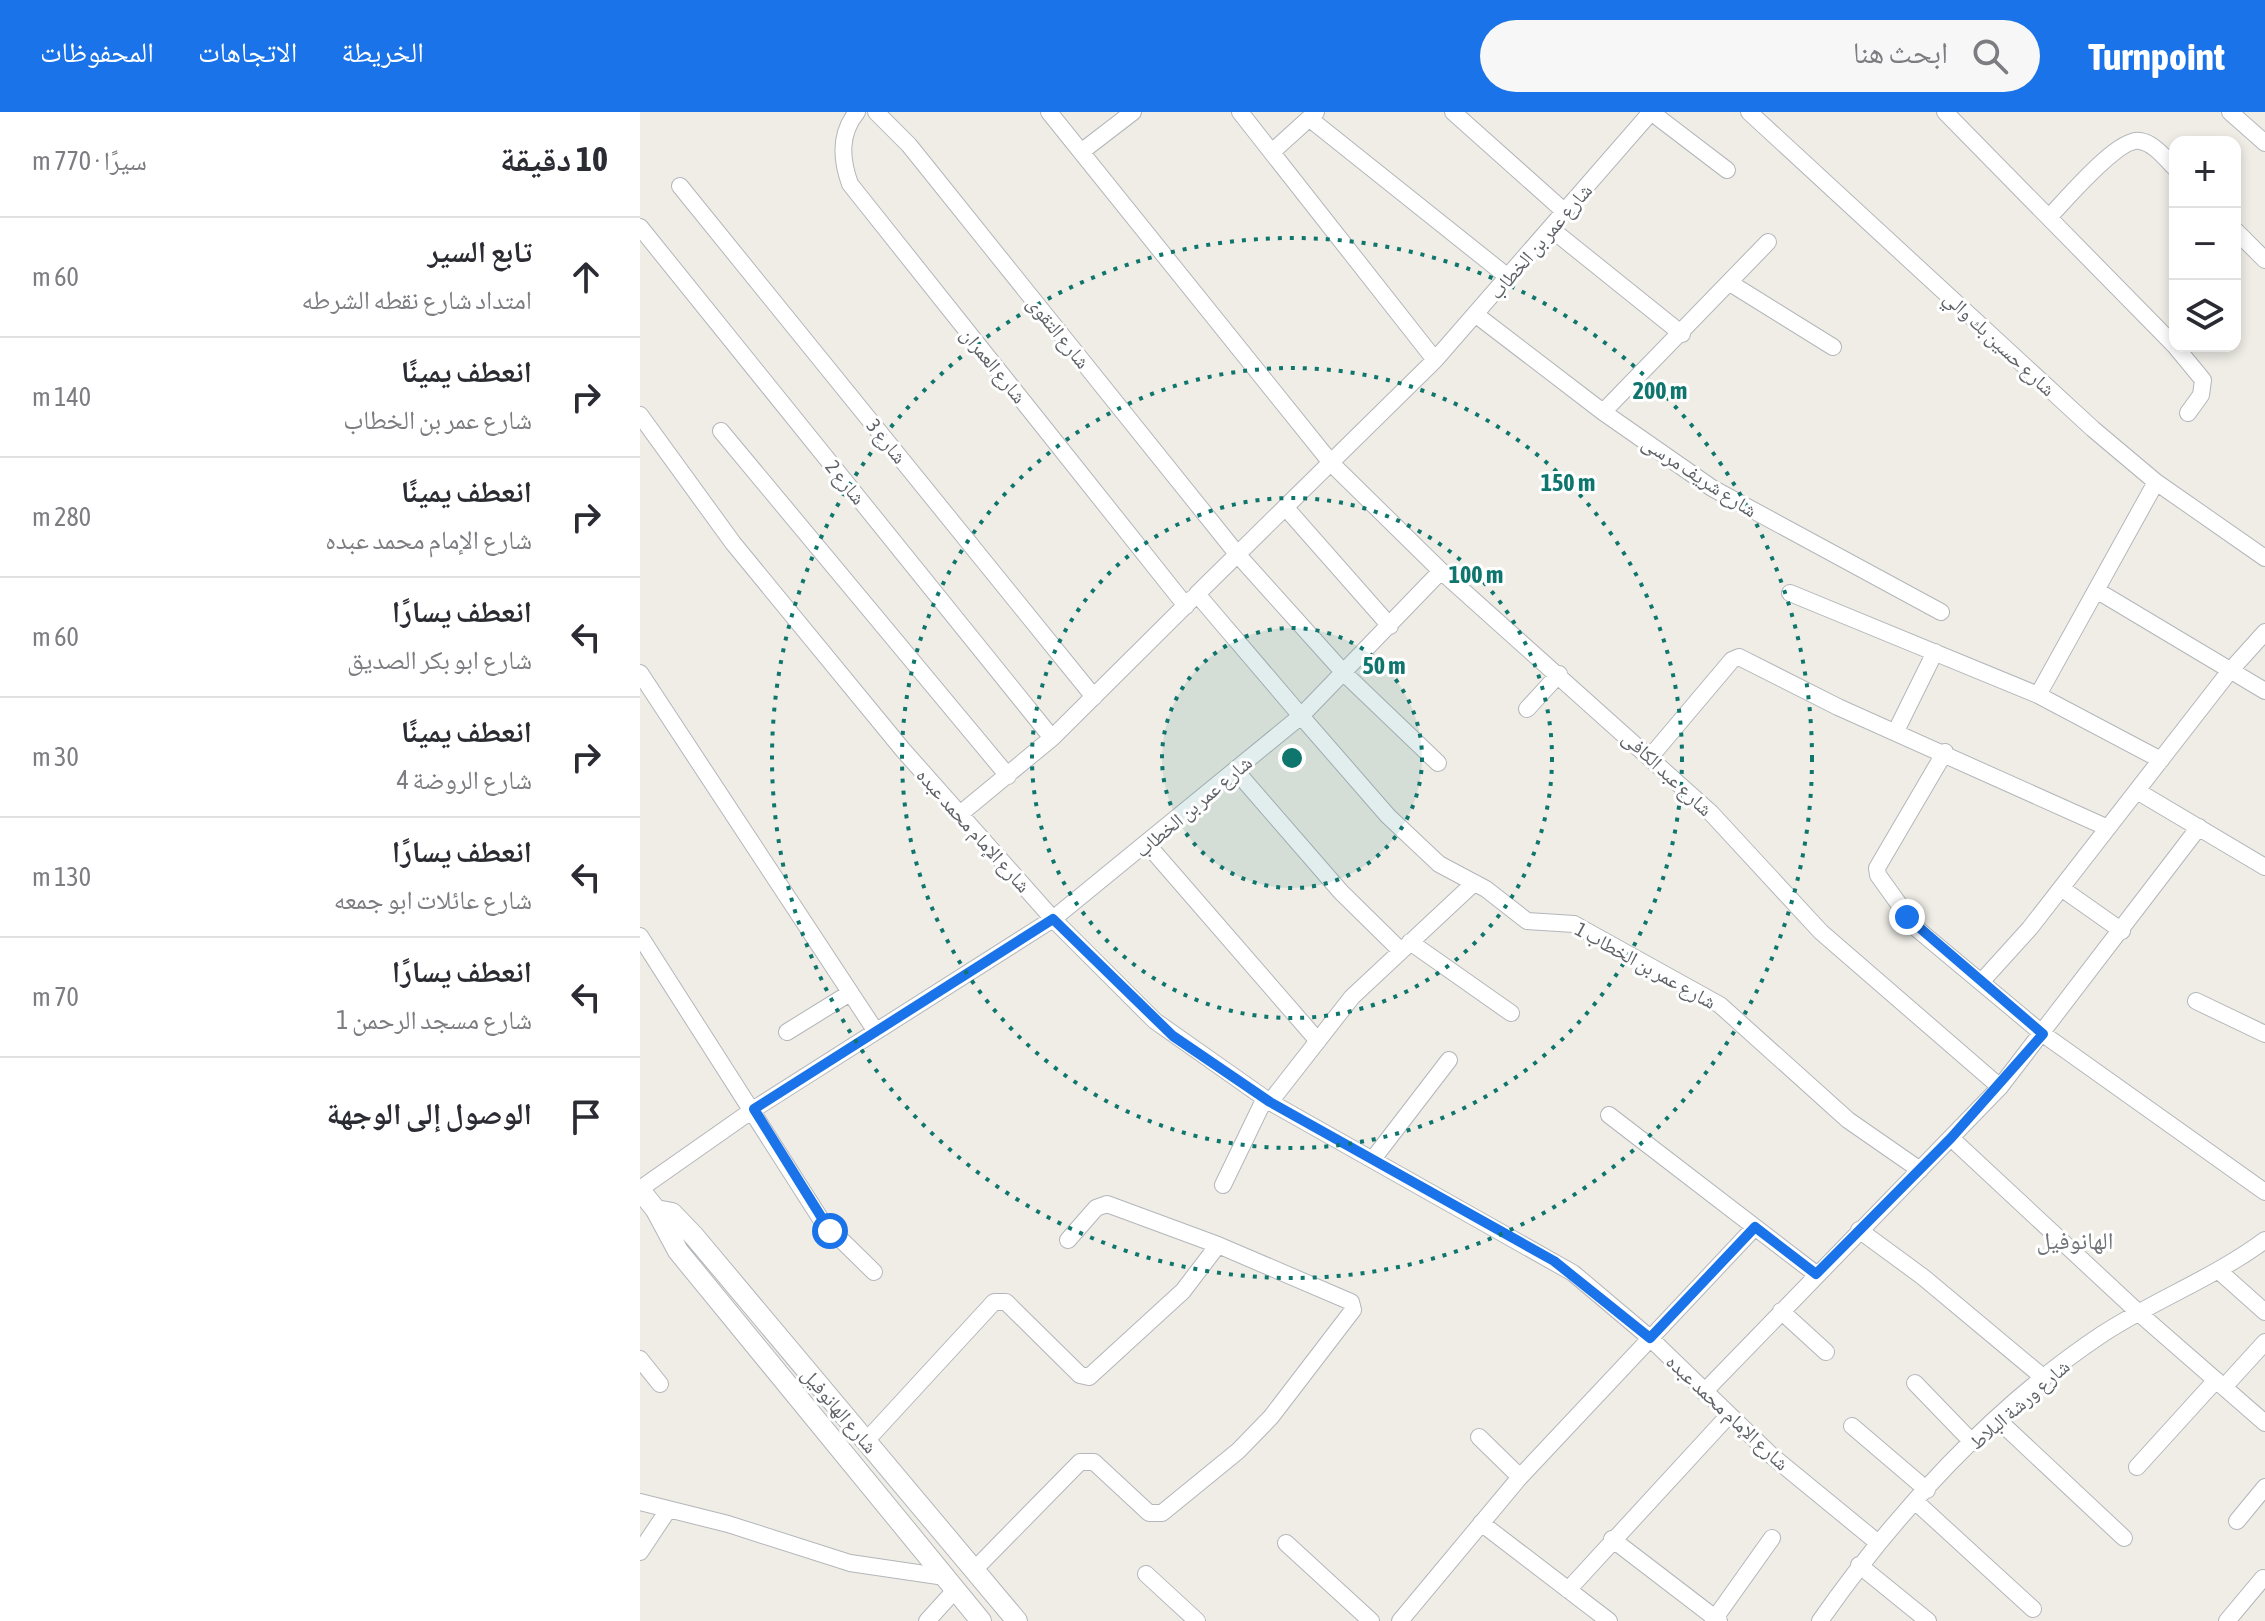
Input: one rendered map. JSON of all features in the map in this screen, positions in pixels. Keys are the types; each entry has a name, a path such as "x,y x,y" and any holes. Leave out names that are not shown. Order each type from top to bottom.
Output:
{"street":[{"name":"شارع العمران","path":"857,112 843,141 843,163 850,184 1191,600"},
{"name":"شارع التقوى","path":"876,112 909,145 1238,555 1344,673 1438,763"},
{"name":"شارع عبد الكافى","path":"1049,112 1332,464 1441,571 1711,813 1821,932 2000,1087"},
{"path":"1081,152 1133,112"},
{"path":"1240,112 1435,360"},
{"path":"1453,112 1565,212"},
{"name":"شارع عمر بن الخطاب","path":"960,814 1052,738 1435,360 1651,112"},
{"path":"1651,112 1727,170"},
{"name":"شارع حسين بك والي","path":"1749,112 2093,429 2156,482 2265,558"},
{"path":"2230,112 2265,143"},
{"path":"1951,114 2169,340"},
{"path":"1273,151 1313,116 1508,277"},
{"path":"2049,217 2122,144 2139,140 2148,143 2169,162"},
{"name":"شارع 3","path":"680,186 1094,697"},
{"name":"شارع 2","path":"640,227 1052,738"},
{"path":"1550,228 1682,334"},
{"path":"2241,236 2265,260"},
{"path":"1603,412 1768,242"},
{"path":"1730,283 1833,347"},
{"name":"شارع شريف مرسى","path":"1475,314 1603,412 1712,488 1941,612"},
{"path":"2180,352 2203,380 2201,395 2188,413"},
{"name":"شارع الإمام محمد عبده","path":"640,415 795,622 1053,919 1155,1021 1268,1100 1554,1261 1650,1338 1729,1415 1877,1542"},
{"path":"721,431 1008,776"},
{"path":"2038,695 2156,482"},
{"path":"1286,508 1390,626"},
{"name":"شارع عمر بن الخطاب","path":"640,1190 754,1109 1053,919 1301,716 1441,571"},
{"path":"2096,590 2265,691"},
{"path":"1790,593 2038,695 2161,760"},
{"path":"1191,600 1301,716"},
{"path":"1982,981 2030,928 2229,672 2265,632"},
{"path":"1896,731 1935,652"},
{"path":"1651,756 1736,657 2108,828"},
{"path":"640,673 875,1030"},
{"path":"1527,709 1559,674"},
{"name":"شارع عمر بن الخطاب 1","path":"1301,716 1388,816 1439,864 1474,883 1527,921 1574,924 1720,1005 1848,1120 1920,1170"},
{"path":"1945,752 1877,868 1878,875 1916,928 2043,1034 2265,1192"},
{"path":"1236,771 1341,892 1405,946 1511,1013"},
{"path":"2137,791 2265,867"},
{"path":"1704,1392 2000,1087 2199,827"},
{"path":"1147,844 1318,1041"},
{"path":"1223,1185 1268,1100 1352,997 1474,883"},
{"path":"2061,888 2122,931"},
{"path":"640,936 754,1109 822,1221 874,1272"},
{"path":"787,1032 850,993"},
{"path":"2196,1001 2265,1034"},
{"path":"1373,1159 1449,1060"},
{"path":"1609,1115 1816,1274"},
{"path":"1951,1138 2140,1314 2265,1423"},
{"name":"شارع الهانوفيل","path":"640,1190 656,1210 678,1251 981,1621"},
{"path":"975,1569 1080,1462 1094,1462 1149,1513 1162,1513 1238,1451 1271,1417 1353,1310 1353,1304 1218,1245 1107,1204 1096,1208 1068,1240"},
{"name":"شارع الهانوفيل","path":"656,1210 672,1213 682,1223 1017,1621"},
{"path":"1400,1621 1520,1477 1755,1227"},
{"path":"1859,1230 1923,1277 2044,1378"},
{"path":"866,1441 994,1302 1006,1302 1080,1375 1089,1377 1183,1291 1218,1245"},
{"name":"شارع ورشة البلاط","path":"1820,1621 1877,1542 1997,1419 2044,1378 2102,1335 2262,1246"},
{"path":"2219,1271 2265,1312"},
{"path":"1781,1311 1826,1352"},
{"path":"2137,1467 2265,1342"},
{"path":"640,1359 660,1384"},
{"path":"1915,1383 1973,1443"},
{"path":"1568,1590 1729,1415"},
{"path":"1997,1419 2124,1538"},
{"path":"1852,1426 2033,1609"},
{"path":"1479,1437 1520,1477"},
{"path":"2237,1521 2265,1487"},
{"path":"640,1502 728,1524 850,1563 950,1583 927,1621"},
{"path":"640,1552 668,1510"},
{"path":"1481,1523 1609,1621"},
{"path":"1612,1539 1716,1620 1772,1538"},
{"path":"1286,1543 1371,1621"},
{"path":"1859,1565 1928,1621"},
{"path":"1146,1574 1197,1621"},
{"path":"2227,1621 2263,1578"}],"district":[{"name":"الهانوفيل","path":"2075,1240"}],"route":[{"path":"830,1231 754,1109 1053,919 1173,1036 1270,1102 1573,1273 1650,1338 1755,1227 1816,1274 2000,1087 2043,1034 1916,928 1907,917"}]}
